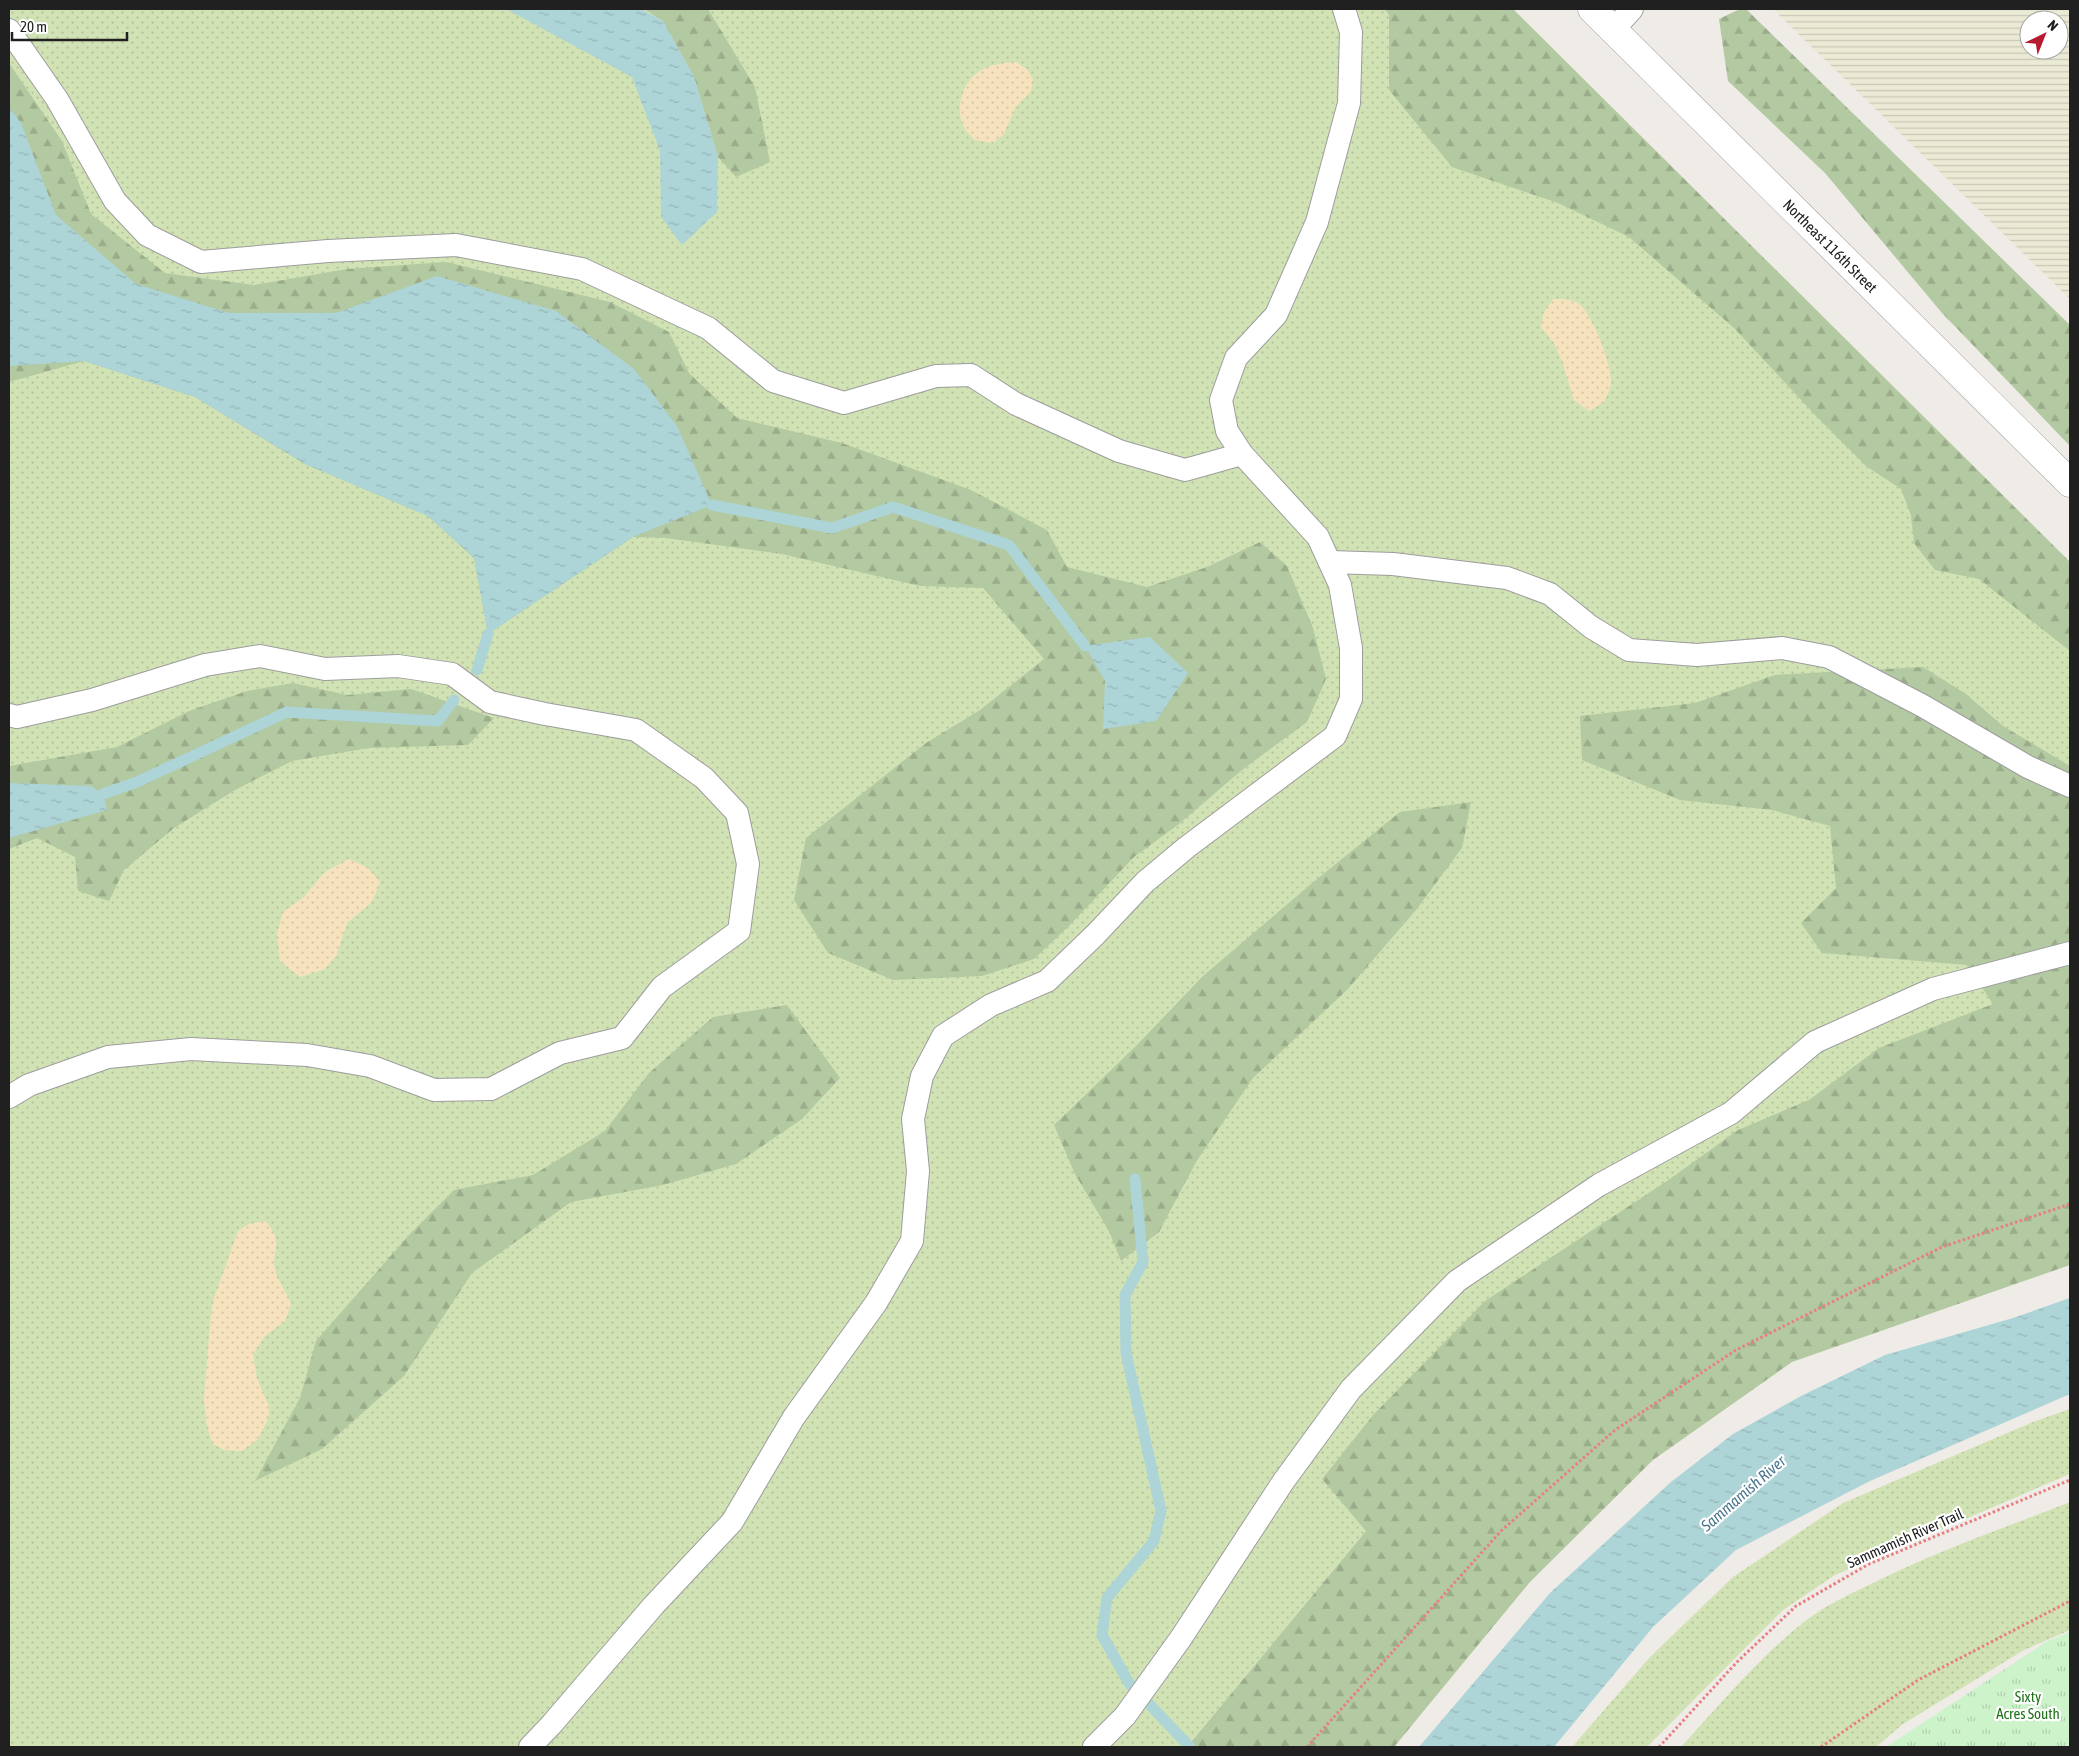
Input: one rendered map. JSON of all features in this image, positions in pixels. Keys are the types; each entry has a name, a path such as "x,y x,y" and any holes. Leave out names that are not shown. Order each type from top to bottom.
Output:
{"street":[{"name":"Northeast 116th Street","path":"1592,9 2070,482"}],"lane":[{"path":"530,1747 654,1605 732,1522 794,1417 876,1303 912,1241 918,1171 913,1119 922,1076 943,1036 991,1005 1046,981 1145,882 1187,846 1334,736 1351,699 1351,648 1340,585 1318,537 1242,454 1227,431 1221,400 1236,358 1276,315 1317,222 1349,103 1351,32 1344,9"},
{"path":"1613,30 1632,9"},
{"path":"9,30 57,100 115,200 147,235 201,262 328,251 456,245 582,269 708,328 773,381 844,403 936,376 972,375 1016,404 1119,451 1185,470 1242,454"},
{"path":"1330,562 1393,564 1507,578 1550,594 1591,627 1629,650 1697,655 1782,648 1829,657 1923,706 2028,767 2070,786"},
{"path":"9,715 16,717 92,700 205,665 260,656 325,669 398,666 452,674 490,702 636,730 704,778 736,813 748,864 739,931 662,987 622,1038 560,1053 491,1089 434,1090 370,1066 307,1054 192,1049 108,1057 29,1085 9,1097"},
{"path":"1094,1747 1124,1716 1181,1638 1283,1482 1351,1389 1456,1281 1599,1185 1731,1113 1815,1042 1933,989 2070,953"}],"path":[{"path":"1307,1747 1501,1531 1615,1430 1736,1350 1942,1247 2070,1204"},
{"name":"Sammamish River Trail","path":"1659,1747 1737,1662 1796,1606 1869,1564 2070,1480"},
{"path":"1821,1747 1918,1680 2070,1601"}],"green space":[{"path":"9,9 1513,9 2070,562 2070,1090 1366,1531 1187,1747 9,1747"},
{"path":"644,9 708,9 755,87 770,162 736,177 718,157 694,77 663,21"},
{"path":"1385,9 1513,9 2070,562 2070,651 1979,579 1935,570 1914,543 1911,515 1901,489 1866,466 1817,417 1734,328 1629,237 1558,203 1452,167 1389,90 1389,15"},
{"path":"1740,9 1746,9 2070,325 2070,446 1942,313 1825,173 1728,81 1719,19"},
{"path":"1773,9 2070,9 2070,299"},
{"path":"9,63 62,141 91,214 165,273 254,285 347,269 446,262 610,302 669,332 689,373 737,418 842,443 971,490 1047,530 1067,567 1147,587 1207,567 1260,542 1287,566 1313,628 1326,679 1307,722 1242,770 1179,824 1134,857 1070,925 1034,959 982,976 893,980 828,953 794,900 806,838 926,743 980,710 1044,659 983,588 920,586 782,554 666,538 633,537 488,634 474,558 428,516 305,464 195,397 84,361 9,382"},
{"path":"1923,667 1966,694 2003,726 2070,766 2070,1265 1792,1362 1653,1460 1530,1582 1394,1747 1187,1747 1366,1531 1322,1479 1374,1414 1485,1301 1667,1181 1738,1130 1809,1100 1879,1048 1993,1004 1967,965 1822,953 1801,923 1836,888 1830,826 1772,810 1680,800 1582,760 1580,716 1695,703 1775,675"},
{"path":"293,683 347,695 411,689 494,718 468,745 369,748 292,761 235,790 174,828 124,870 109,901 78,891 75,857 37,838 9,849 9,766 117,747 189,711 247,691"},
{"path":"1471,802 1462,848 1416,910 1347,990 1253,1078 1196,1162 1159,1232 1121,1261 1109,1231 1075,1174 1054,1125 1136,1046 1203,976 1311,884 1400,812"},
{"path":"787,1005 840,1078 802,1119 736,1164 663,1185 571,1202 472,1273 404,1376 322,1449 255,1481 300,1398 316,1341 409,1235 454,1190 533,1175 605,1131 649,1073 713,1017"},
{"path":"2070,1409 2070,1474 1835,1575 1783,1610 1647,1747 1572,1747 1650,1657 1733,1577 1843,1503 2033,1422"},
{"path":"2070,1502 2070,1630 2024,1650 1903,1724 1876,1747 1681,1747 1771,1651 1804,1622 1820,1611 1855,1591 1922,1560"},
{"name":"Sixty Acres South","path":"2070,1632 2070,1747 1886,1747 2046,1642"}],"sand":[{"path":"1016,62 1027,69 1033,80 1031,91 1015,108 1004,134 993,143 975,140 965,129 961,118 960,102 962,94 975,74 999,64"},
{"path":"1553,299 1563,299 1579,304 1590,318 1601,341 1609,366 1611,384 1604,402 1589,411 1574,400 1562,361 1554,343 1541,327 1544,312"},
{"path":"349,859 368,868 380,882 372,902 347,923 336,956 325,969 300,977 280,961 277,934 283,912 304,897 325,872"},
{"path":"265,1221 276,1238 275,1270 291,1304 285,1321 264,1337 253,1355 257,1378 269,1407 268,1419 258,1439 242,1451 224,1450 213,1444 207,1426 204,1400 213,1301 238,1231 249,1224"}],"water":[{"path":"506,9 641,9 663,21 694,77 718,157 717,212 682,245 661,217 660,151 632,77"},
{"path":"9,107 21,123 56,215 136,284 229,313 336,313 437,276 556,311 634,369 677,426 712,505 633,537 488,634 474,558 428,516 305,464 195,397 84,361 9,366"},
{"path":"1150,637 1188,673 1156,721 1103,729 1105,681 1085,646"},
{"path":"9,783 91,786 103,794 107,810 9,838"},
{"name":"Sammamish River","path":"2070,1298 2070,1394 1870,1481 1736,1550 1653,1627 1554,1747 1419,1747 1550,1593 1671,1482 1733,1434 1801,1396 1885,1355 2013,1318"}],"waterway":[{"path":"712,505 832,528 893,507 1009,545 1085,646"},
{"path":"477,670 488,634"},
{"path":"103,794 137,782 287,712 438,721 454,700"},
{"path":"1135,1179 1143,1262 1125,1295 1126,1353 1161,1511 1154,1541 1107,1598 1102,1635 1129,1683 1190,1747"}]}
